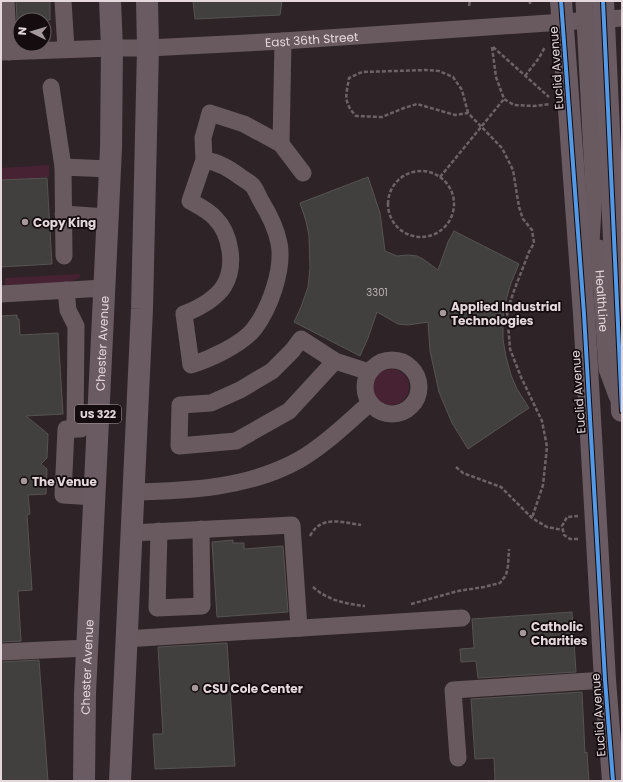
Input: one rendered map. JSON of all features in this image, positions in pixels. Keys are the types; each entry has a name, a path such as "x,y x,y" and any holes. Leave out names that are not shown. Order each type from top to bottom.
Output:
{"main road":[{"name":"Chester Avenue","path":"84,781 85,693 110,169 112,48 110,1"},
{"name":"US 322","path":"120,781 130,533 142,309 148,48 147,1"},
{"name":"Euclid Avenue","path":"561,1 584,314 605,680 613,781"},
{"path":"604,15 620,329 622,411"}],"street":[{"path":"5,52 6,1"},
{"path":"63,1 66,49"},
{"name":"HealthLine","path":"584,1 604,15 590,263 584,314"},
{"name":"East 36th Street","path":"5,52 283,42 562,23 604,15"},
{"path":"281,144 283,42"},
{"path":"51,87 63,167 64,256"},
{"path":"204,160 213,161 228,168 252,185 274,225 280,244 279,265 276,287 266,308 253,329 236,343 219,354 191,365 184,314 198,308 210,300 224,286 229,272 231,257 228,239 223,226 205,209 190,201 204,160 204,138 210,113 244,124 281,144 303,173"},
{"path":"63,167 110,169"},
{"name":"HealthLine","path":"594,192 608,369 622,408"},
{"path":"64,214 108,217"},
{"path":"1,294 104,288"},
{"path":"66,290 68,310 76,326 75,429"},
{"path":"335,362 289,411 236,441 179,446 180,405 211,403 240,390 272,371 292,351 301,339 335,362 369,372"},
{"path":"391,360 404,363 414,372 419,384 417,397 410,408 398,414 385,414 374,408 370,403 366,397 364,384 369,372 379,363 391,360"},
{"path":"133,492 177,491 233,483 271,473 298,460 321,445 370,403"},
{"path":"94,497 63,495 66,429 97,429"},
{"path":"130,533 292,525 298,628"},
{"path":"159,531 157,608 202,606 201,529"},
{"path":"126,639 462,618"},
{"path":"1,652 87,648"},
{"path":"458,758 453,690 605,680"},
{"path":"611,756 620,781"}],"path":[{"path":"470,1 470,6"},
{"path":"525,76 539,58 548,42"},
{"path":"550,98 492,47 496,77 504,99 514,104 528,106 556,103"},
{"path":"468,113 455,115 417,104 382,117 356,116 348,108 347,98 349,78 362,72 426,70 439,71 453,77 462,90 468,113 502,148 513,170 519,207 523,219 532,230 534,243 529,252 507,311 510,349 521,377 542,421 547,447 543,485 532,518"},
{"path":"440,177 504,99"},
{"path":"420,170 431,172 440,177 448,185 453,195 454,206 452,217 446,227 437,234 426,237 415,237 404,233 396,226 390,216 388,206 389,195 393,186 400,178 410,172 420,170"},
{"path":"456,467 463,473 501,487 532,518 547,527 563,530"},
{"path":"583,515 567,517 562,526 564,535 570,539 584,539"},
{"path":"310,541 310,535 318,525 330,521 361,525"},
{"path":"404,605 458,591 500,583 506,575 509,549"},
{"path":"312,586 320,594 344,604 370,607"}],"shaded area":[{"path":"49,165 49,177 1,180 1,168"},
{"path":"81,274 79,278 70,282 5,285 5,278"},
{"path":"391,369 401,372 406,377 409,387 406,397 401,402 391,405 381,402 376,397 373,387 376,377 381,372"}],"building":[{"path":"16,1 50,1 50,12 17,12"},
{"path":"193,1 282,1 280,15 195,19"},
{"name":"Applied Industrial Technologies","path":"368,177 380,213 385,251 397,256 417,256 438,270 448,242 454,231 519,264 506,300 503,317 503,339 511,375 517,389 529,408 468,449 452,423 439,392 430,351 428,322 408,325 398,324 377,312 360,356 294,322 308,287 310,268 309,236 300,203"},
{"name":"Copy King","path":"47,178 52,264 1,267 1,180"},
{"name":"The Venue","path":"17,315 17,319 19,319 20,335 58,333 63,414 26,416 48,434 47,458 41,464 47,469 46,494 28,495 30,514 27,515 32,590 18,591 21,641 1,642 1,316"},
{"path":"233,540 233,543 244,543 244,549 283,546 288,612 217,617 212,542"},
{"name":"Catholic Charities","path":"572,612 576,672 478,678 476,661 461,662 460,649 474,648 472,619"},
{"name":"CSU Cole Center","path":"227,643 235,766 155,769 153,734 163,734 158,647"},
{"path":"39,660 48,781 1,781 1,662"},
{"path":"582,692 585,753 587,752 589,781 495,781 494,758 475,759 471,699"}],"cycle path":[{"path":"561,1 584,314 605,680 613,781"},
{"path":"603,1 622,411"}],"place":[{"name":"Copy King","path":"25,222"},
{"name":"Applied Industrial Technologies","path":"443,313"},
{"name":"The Venue","path":"24,481"},
{"name":"Catholic Charities","path":"523,633"},
{"name":"CSU Cole Center","path":"195,688"}]}
